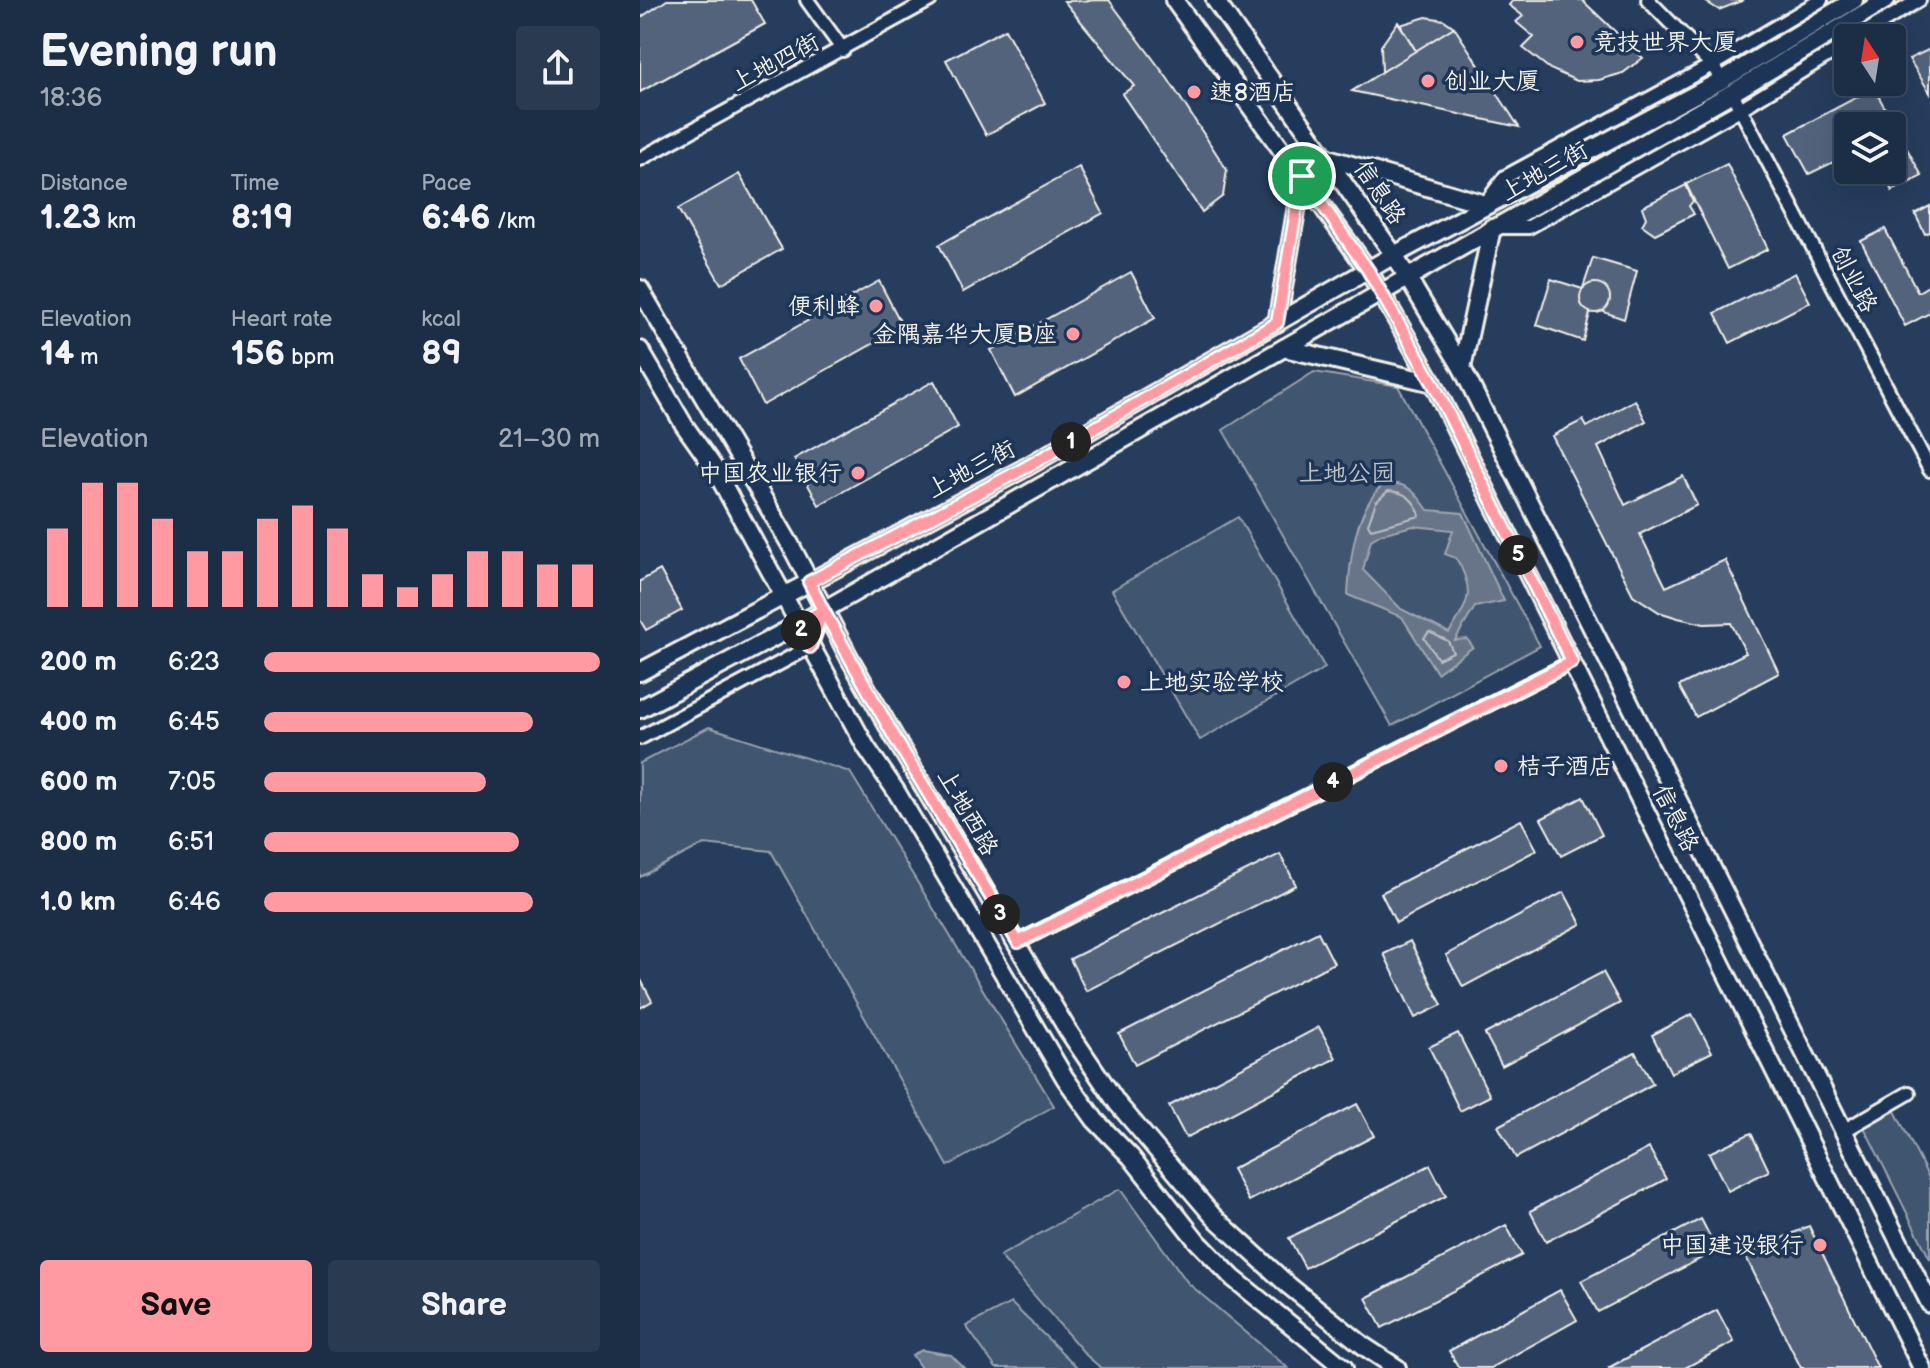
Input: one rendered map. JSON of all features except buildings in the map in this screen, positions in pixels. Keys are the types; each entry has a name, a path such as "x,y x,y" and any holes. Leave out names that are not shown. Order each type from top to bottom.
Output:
{"main road":[{"path":"1174,0 1302,176 1277,323"},
{"name":"信息路","path":"1215,0 1394,255 1462,368 1930,1304"},
{"name":"上地三街","path":"640,672 1021,470 1485,204 1731,94 1854,0"},
{"name":"上地三街","path":"640,709 799,624 1731,94 1886,0"},
{"path":"1328,158 1485,204"},
{"name":"信息路","path":"1302,176 1368,270 1433,383 1922,1368"},
{"path":"1462,368 1492,228"},
{"name":"上地西路","path":"640,289 739,454 896,740 1067,1029 1117,1103 1193,1195 1288,1285 1365,1347 1397,1368"},
{"path":"1284,348 1433,383"},
{"path":"640,350 684,425 713,466 866,747 896,791 1035,1029 1095,1120 1131,1157 1197,1241 1233,1278 1344,1368"}],"street":[{"path":"807,0 843,50"},
{"name":"上地四街","path":"640,159 930,0"},
{"path":"1648,0 1712,65"},
{"name":"上地三街","path":"1485,204 1505,177 1712,65 1821,0"},
{"path":"1879,24 1919,0"},
{"name":"上地三街","path":"1731,94 1834,49"},
{"name":"创业路","path":"1712,65 1731,94 1930,470"},
{"path":"640,738 810,647 823,610"},
{"path":"1018,942 1572,662"},
{"path":"1845,1130 1909,1093"}],"green space":[{"name":"上地公园","path":"1314,372 1398,386 1540,646 1392,726 1223,430"},
{"path":"1238,517 1325,668 1200,740 1112,590"},
{"path":"709,727 850,772 1054,1106 948,1166 771,851 704,844 640,877 640,763"},
{"path":"1895,1111 1930,1180 1930,1259 1864,1127"},
{"path":"1120,1189 1188,1283 1288,1368 1101,1368 1086,1355 1000,1256"},
{"path":"1011,1303 1078,1368 996,1368 966,1326"}],"water":[{"path":"1384,483 1399,484 1414,493 1428,510 1463,513 1504,601 1475,607 1455,640 1467,639 1473,647 1437,673 1402,617 1348,595 1356,535 1374,494","holes":["1413,526 1453,530 1445,554 1456,558 1466,580 1468,597 1449,633 1401,609 1363,570 1371,540 1381,534"]},
{"path":"922,1350 951,1355 964,1368 921,1368 912,1355"}],"place":[{"name":"竞技世界大厦","path":"1577,42"},
{"name":"创业大厦","path":"1428,81"},
{"name":"速8酒店","path":"1194,92"},
{"name":"便利蜂","path":"876,306"},
{"name":"金隅嘉华大厦B座","path":"1073,334"},
{"name":"中国农业银行","path":"858,473"},
{"name":"上地实验学校","path":"1124,682"},
{"name":"桔子酒店","path":"1501,766"},
{"name":"中国建设银行","path":"1820,1245"}],"route":[{"path":"1302,176 1277,323 1021,470 809,582 823,610 810,647 799,624 823,610 896,740 1018,942 1572,662 1433,383 1368,270 1302,176"}]}
